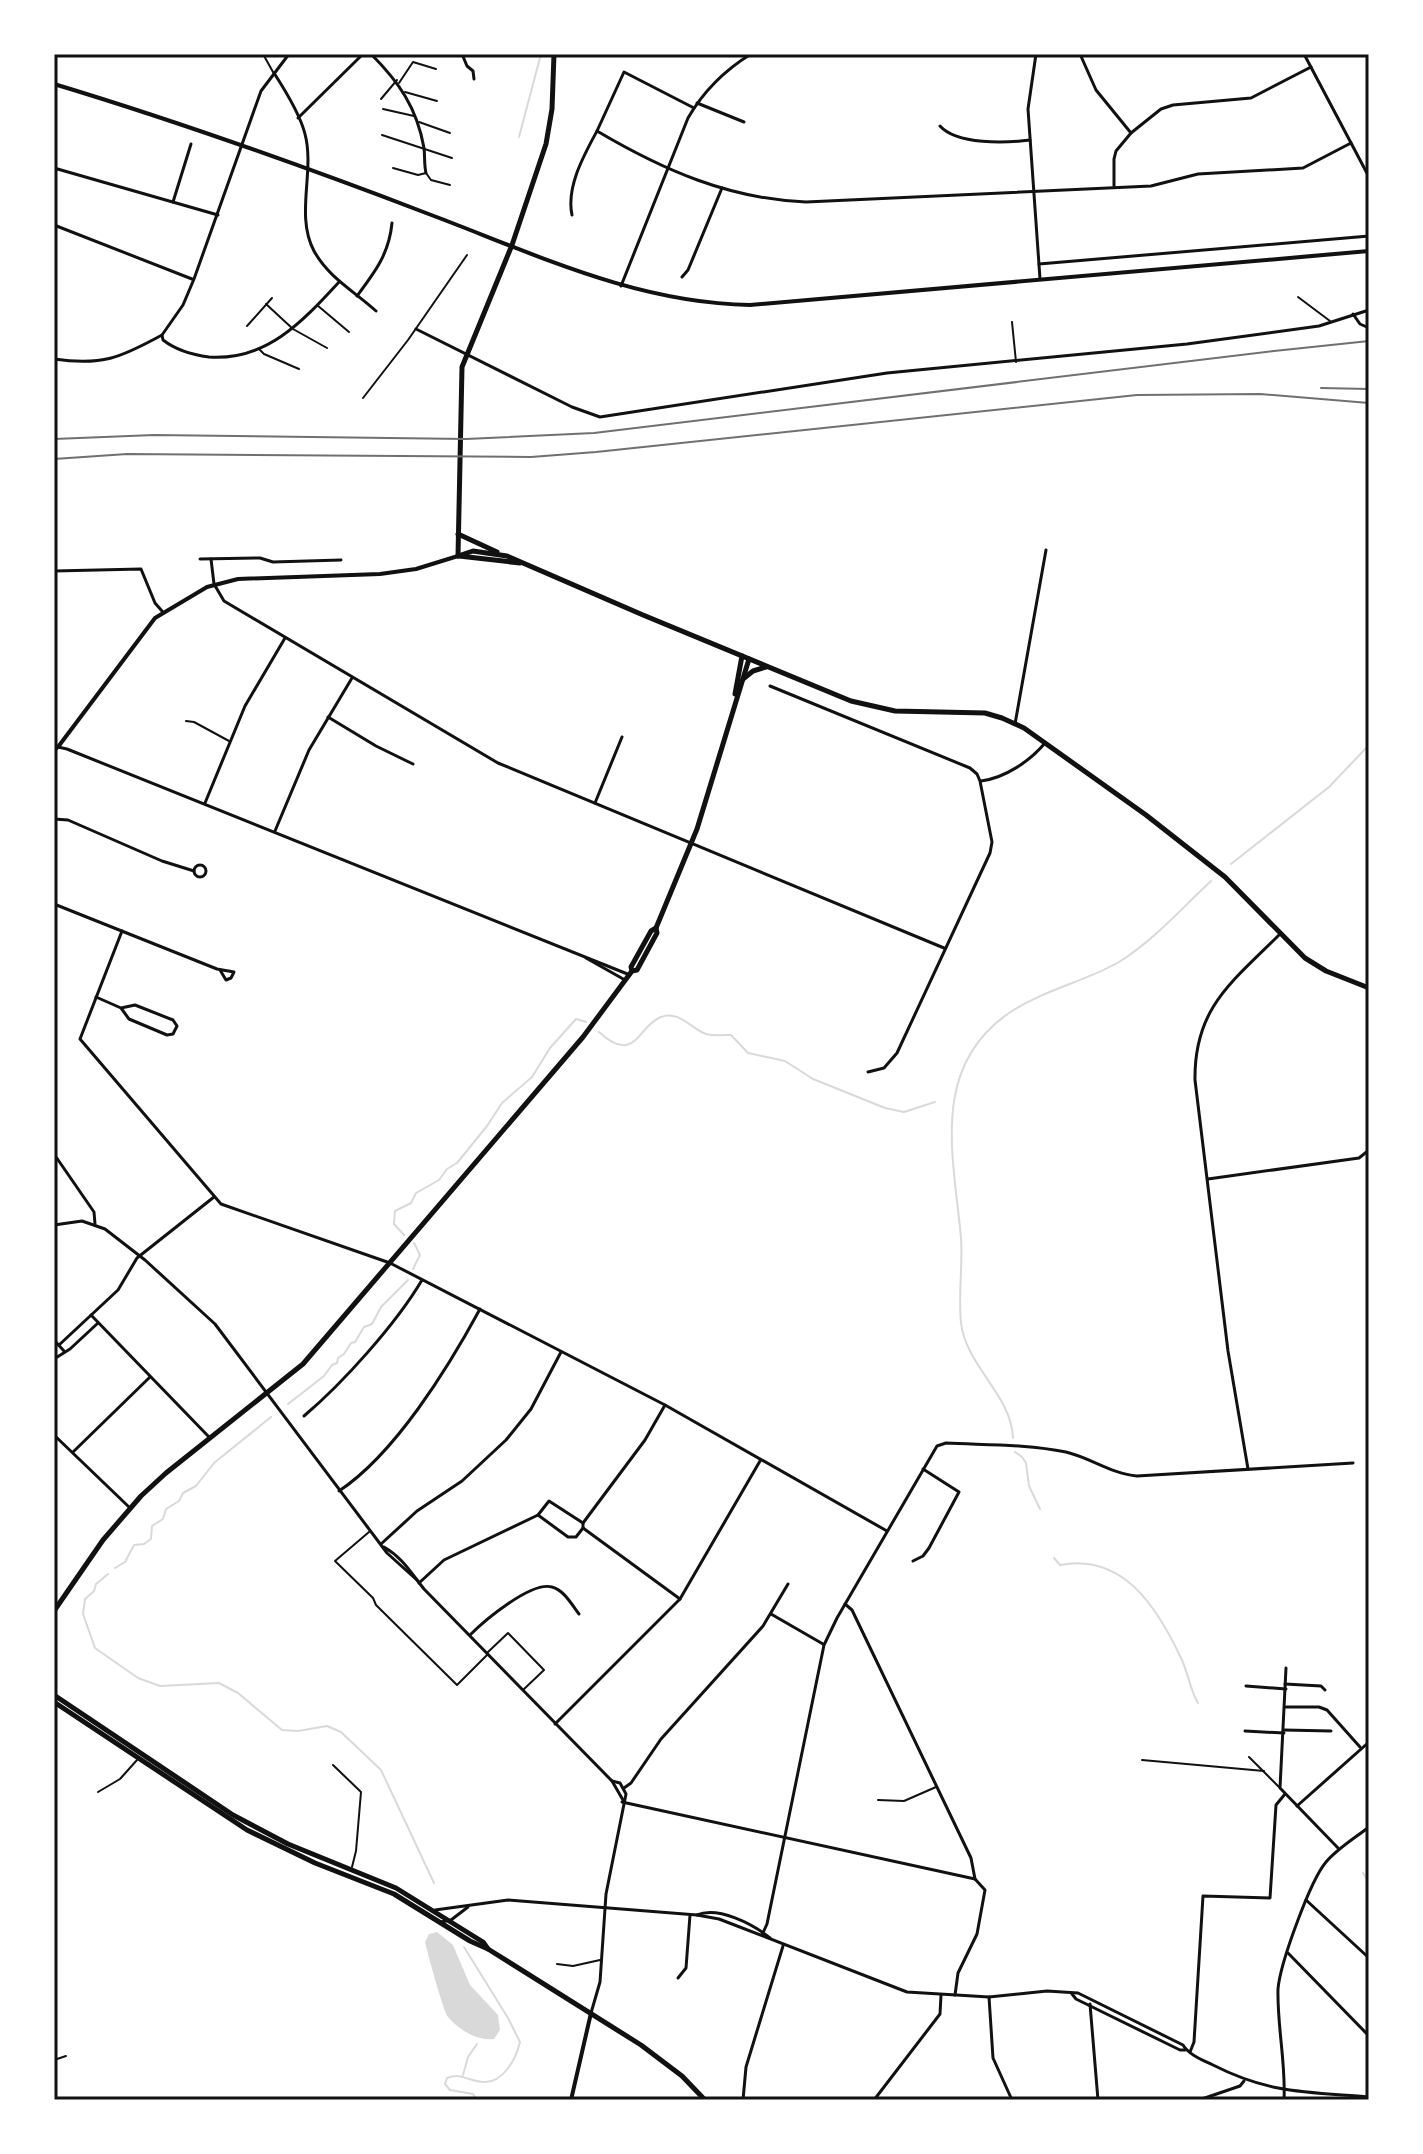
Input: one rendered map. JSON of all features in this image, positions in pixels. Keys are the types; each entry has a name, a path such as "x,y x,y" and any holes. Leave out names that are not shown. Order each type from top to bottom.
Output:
{"main road":[{"path":"458,556 462,367 512,245 546,144 552,109 554,54"},
{"path":"458,534 746,658 872,707 895,711 985,713 1015,724 1146,815 1233,882 1280,935 1316,965 1369,988"},
{"path":"458,556 473,551 500,553"},
{"path":"458,556 521,563"},
{"path":"56,1608 103,1540 130,1508 166,1473 300,1366 583,1037 629,976 651,931 656,928 692,843 712,784 746,658"},
{"path":"735,698 736,680 746,658"},
{"path":"741,682 753,671 767,666"},
{"path":"54,1695 209,1807 264,1840 315,1863 396,1888 451,1920 483,1942 488,1949"},
{"path":"54,1702 140,1756"},
{"path":"350,1872 394,1894 591,2013 669,2065 705,2100"}],"street":[{"path":"54,359 81,363 117,358 162,335 178,312 194,279 261,91 289,54"},
{"path":"298,118 363,54"},
{"path":"371,54 405,92 418,122 425,150 426,173"},
{"path":"462,54 473,71 474,79"},
{"path":"621,286 681,132 695,106 727,71 751,54"},
{"path":"1036,54 1028,95 1040,279"},
{"path":"1080,54 1096,90 1131,133"},
{"path":"1304,54 1369,177"},
{"path":"1114,188 1115,155 1131,133 1161,109 1173,105 1251,98 1311,67"},
{"path":"572,215 569,204 582,157 624,72 695,106 744,122"},
{"path":"274,73 306,137 308,236 321,262 339,282 376,311"},
{"path":"54,84 307,168 621,286 680,300 750,305 1369,251"},
{"path":"940,126 948,132 982,141 1030,140"},
{"path":"597,131 667,169 722,188 750,196 806,202 1159,185 1198,174 1298,169 1351,143"},
{"path":"173,202 191,144"},
{"path":"54,168 218,215"},
{"path":"682,277 688,270 722,188"},
{"path":"357,296 385,256 391,240 392,223"},
{"path":"54,225 194,279"},
{"path":"1039,264 1369,236"},
{"path":"162,335 163,340 175,348 203,356 237,356 259,349 293,329 339,282"},
{"path":"416,329 572,407 600,417 829,381 1187,344 1319,326 1369,310"},
{"path":"1353,314 1360,324 1369,328"},
{"path":"1015,724 1046,550"},
{"path":"458,556 416,569 380,574 238,579 214,584 162,611 55,748 205,804 584,955 591,963 629,976"},
{"path":"200,559 260,558 273,562 341,560"},
{"path":"211,559 214,584 224,601 488,758 944,948"},
{"path":"54,571 141,569 155,603 162,611"},
{"path":"205,804 245,706 285,638"},
{"path":"275,832 298,774 352,678"},
{"path":"770,686 970,768 980,781 992,849 897,1053 884,1068 868,1072"},
{"path":"328,717 413,764"},
{"path":"595,803 622,737"},
{"path":"980,781 1000,776 1032,756 1045,743"},
{"path":"54,819 68,820 185,870 194,871"},
{"path":"54,904 220,970 234,972 226,980 220,970"},
{"path":"122,931 80,1039 221,1204 390,1263 665,1405 887,1531"},
{"path":"1248,1469 1228,1351 1195,1080 1195,1054 1208,1014 1220,996 1280,935"},
{"path":"96,997 121,1008 129,1019 167,1035 173,1034 177,1026 173,1020 135,1005 121,1008"},
{"path":"1208,1179 1359,1158 1369,1150"},
{"path":"54,1154 94,1212 95,1224"},
{"path":"59,1345 118,1290 140,1256 214,1197"},
{"path":"54,1225 82,1221 95,1224 140,1256 221,1329 370,1531 612,1781 622,1801"},
{"path":"304,1416 332,1391 404,1307 422,1280"},
{"path":"339,1491 381,1457 459,1347 480,1309"},
{"path":"91,1315 210,1438"},
{"path":"54,1359 98,1323"},
{"path":"54,1340 64,1351"},
{"path":"383,1546 417,1511 462,1481 506,1440 535,1402 561,1352"},
{"path":"73,1452 150,1377"},
{"path":"538,1515 571,1539 576,1537 645,1440 665,1405"},
{"path":"54,1435 130,1508"},
{"path":"762,1934 824,1645 938,1443 1054,1450 1125,1475 1353,1463"},
{"path":"555,1724 680,1599 761,1460"},
{"path":"913,1561 923,1556 929,1548 959,1495 956,1487 923,1469"},
{"path":"419,1582 444,1560 538,1515 551,1501 680,1599"},
{"path":"624,1788 631,1783 661,1739 740,1654 771,1614 788,1584"},
{"path":"470,1635 496,1610 540,1587 557,1590 579,1614"},
{"path":"845,1604 856,1617 971,1858 975,1879"},
{"path":"771,1614 824,1645"},
{"path":"1286,1668 1280,1788 1339,1849"},
{"path":"1246,1686 1321,1686 1325,1690"},
{"path":"1286,1707 1319,1707 1327,1710 1361,1748"},
{"path":"1245,1731 1331,1731"},
{"path":"1297,1806 1369,1742"},
{"path":"571,2100 600,1982 605,1907 625,1796 624,1788 617,1781 612,1781"},
{"path":"1190,2052 1194,2042 1203,1896 1270,1898 1276,1805 1285,1794"},
{"path":"622,1801 975,1879 986,1894 975,1940 956,1976 955,1995"},
{"path":"1284,2100 1278,1986 1288,1953 1306,1900 1322,1867 1339,1849 1369,1827"},
{"path":"435,1910 508,1900 726,1916 783,1944 901,1990 989,1997 1047,1991 1078,1993 1183,2045 1185,2050"},
{"path":"1306,1900 1369,1958"},
{"path":"441,1922 451,1920 469,1906"},
{"path":"678,1978 686,1968 690,1915"},
{"path":"743,2100 746,2067 783,1944"},
{"path":"1288,1953 1369,2036"},
{"path":"874,2100 940,2014 941,1994"},
{"path":"1072,1994 1076,1999 1244,2081 1284,2092 1369,2097"},
{"path":"989,1997 993,2058 1012,2100"},
{"path":"1092,2000 1098,2100"},
{"path":"1199,2100 1240,2086 1244,2081"}],"lane":[{"path":"263,54 274,73"},
{"path":"381,99 413,62 436,69"},
{"path":"405,92 437,101"},
{"path":"383,109 415,116"},
{"path":"418,122 450,133"},
{"path":"382,135 452,158"},
{"path":"393,168 418,175 426,173 431,180 450,185"},
{"path":"363,398 467,255"},
{"path":"1298,297 1331,322"},
{"path":"247,326 272,298"},
{"path":"266,304 293,329 327,348"},
{"path":"317,305 349,332"},
{"path":"1012,322 1016,362"},
{"path":"259,349 299,369"},
{"path":"186,721 194,722 230,741"},
{"path":"370,1531 335,1561 345,1573 457,1685 508,1633 544,1670 523,1690"},
{"path":"98,1792 120,1779 140,1756"},
{"path":"1249,1757 1280,1788"},
{"path":"1142,1760 1264,1771"},
{"path":"333,1765 361,1792 356,1851 350,1872"},
{"path":"878,1800 904,1801 936,1787"},
{"path":"557,1964 573,1966 601,1959"},
{"path":"54,2060 66,2056"}],"shaded area":[{"path":"437,1932 453,1945 470,1985 498,2015 500,2030 494,2039 469,2034 448,2017 425,1942 429,1934"}],"waterway":[{"path":"519,137 541,54"},
{"path":"1231,864 1329,787 1369,745"},
{"path":"1013,1438 1005,1408 971,1353 961,1323 961,1238 952,1146 952,1116 957,1087 967,1060 984,1035 1009,1013 1132,954 1211,881"},
{"path":"599,1032 611,1041 629,1044 653,1021 674,1016 706,1034 731,1035 748,1053 785,1061 813,1079 885,1108 904,1112 935,1102"},
{"path":"404,1235 394,1224 395,1211 411,1203 416,1193 439,1180 447,1169 457,1163 502,1103 532,1077 550,1048 576,1019 586,1022"},
{"path":"413,1269 420,1255 414,1243"},
{"path":"288,1404 337,1363 364,1327 372,1324 381,1307 408,1280"},
{"path":"115,1568 125,1562 134,1545 151,1539 152,1526 163,1519 166,1509 196,1486 214,1463 271,1417"},
{"path":"1015,1452 1026,1463 1029,1486 1040,1509"},
{"path":"1054,1558 1060,1565 1082,1563 1102,1567 1135,1588 1161,1620 1183,1663 1198,1703"},
{"path":"108,1574 85,1599 83,1614 95,1648 138,1678 160,1686 219,1683 238,1693 282,1730 298,1731 327,1726 341,1732 381,1770 434,1883"},
{"path":"1363,1873 1369,1882"},
{"path":"464,1947 520,2042 512,2062 497,2079 479,2082 457,2076 447,2078 445,2084 450,2090 473,2094 477,2100"},
{"path":"463,2075 468,2057 477,2044"}],"railway":[{"path":"54,439 154,435 466,439 594,433 1369,341"},
{"path":"1321,388 1369,389"},
{"path":"54,459 127,454 531,457 1137,395 1260,394 1369,403"}]}
